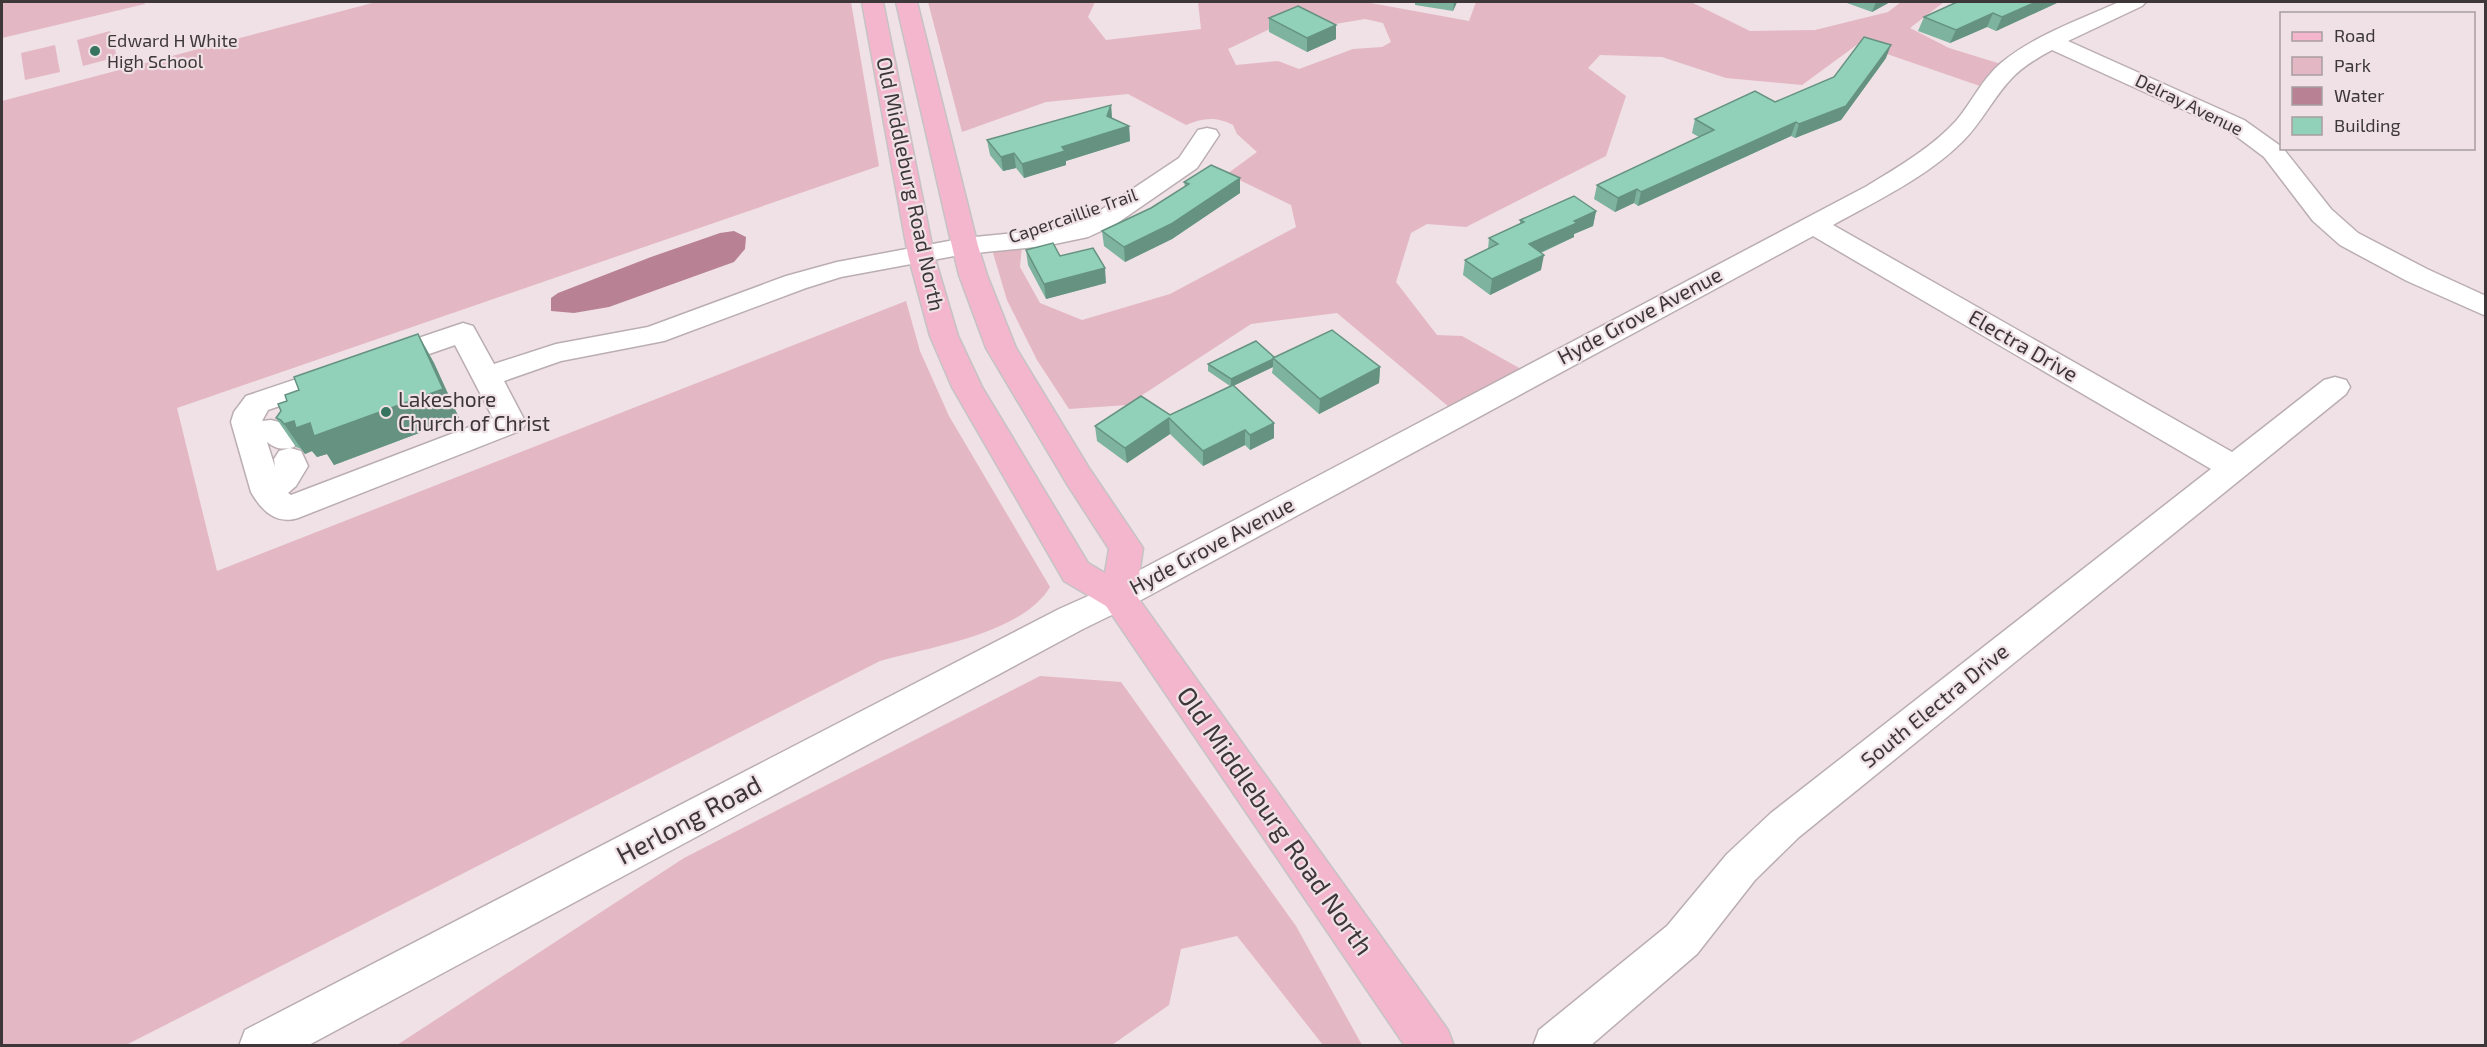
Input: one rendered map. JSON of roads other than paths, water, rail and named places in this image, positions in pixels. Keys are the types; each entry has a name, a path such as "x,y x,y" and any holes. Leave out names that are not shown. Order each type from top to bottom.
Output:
{"main road":[{"name":"Old Middleburg Road North","path":"872,2 921,255 942,328 973,397 1076,572 1118,597 1432,1046"},
{"name":"Old Middleburg Road North","path":"909,12 973,275 1000,348 1078,476 1126,548 1118,597"},
{"path":"877,28 909,12"}],"street":[{"name":"Hyde Grove Avenue","path":"1118,597 1876,191 1913,169 1944,146 1965,124 1994,83 2009,68 2053,42 2135,2"},
{"name":"Delray Avenue","path":"2053,42 2236,125 2273,152 2322,215 2349,239 2417,275 2486,307"},
{"name":"Capercaillie Trail","path":"486,377 556,352 654,335 796,282 837,270 965,246 1045,238 1079,231 1107,218 1188,163 1207,135"},
{"name":"Electra Drive","path":"1812,224 2234,468"},
{"path":"464,332 511,423 286,510 267,492 249,432 246,422 249,412 257,403 464,332"},
{"name":"South Electra Drive","path":"1555,1046 1682,940 1742,867 1785,825 2335,387"},
{"path":"249,432 271,431 280,434 287,449 292,466 285,478 267,492"},
{"name":"Herlong Road","path":"261,1046 1061,624 1118,597"}],"water":[{"path":"734,231 746,237 745,249 734,262 609,307 574,313 551,311 551,298 558,293 651,257 720,233"}],"place":[{"name":"Edward H White High School","path":"95,51"},
{"name":"Lakeshore Church of Christ","path":"386,412"}]}
